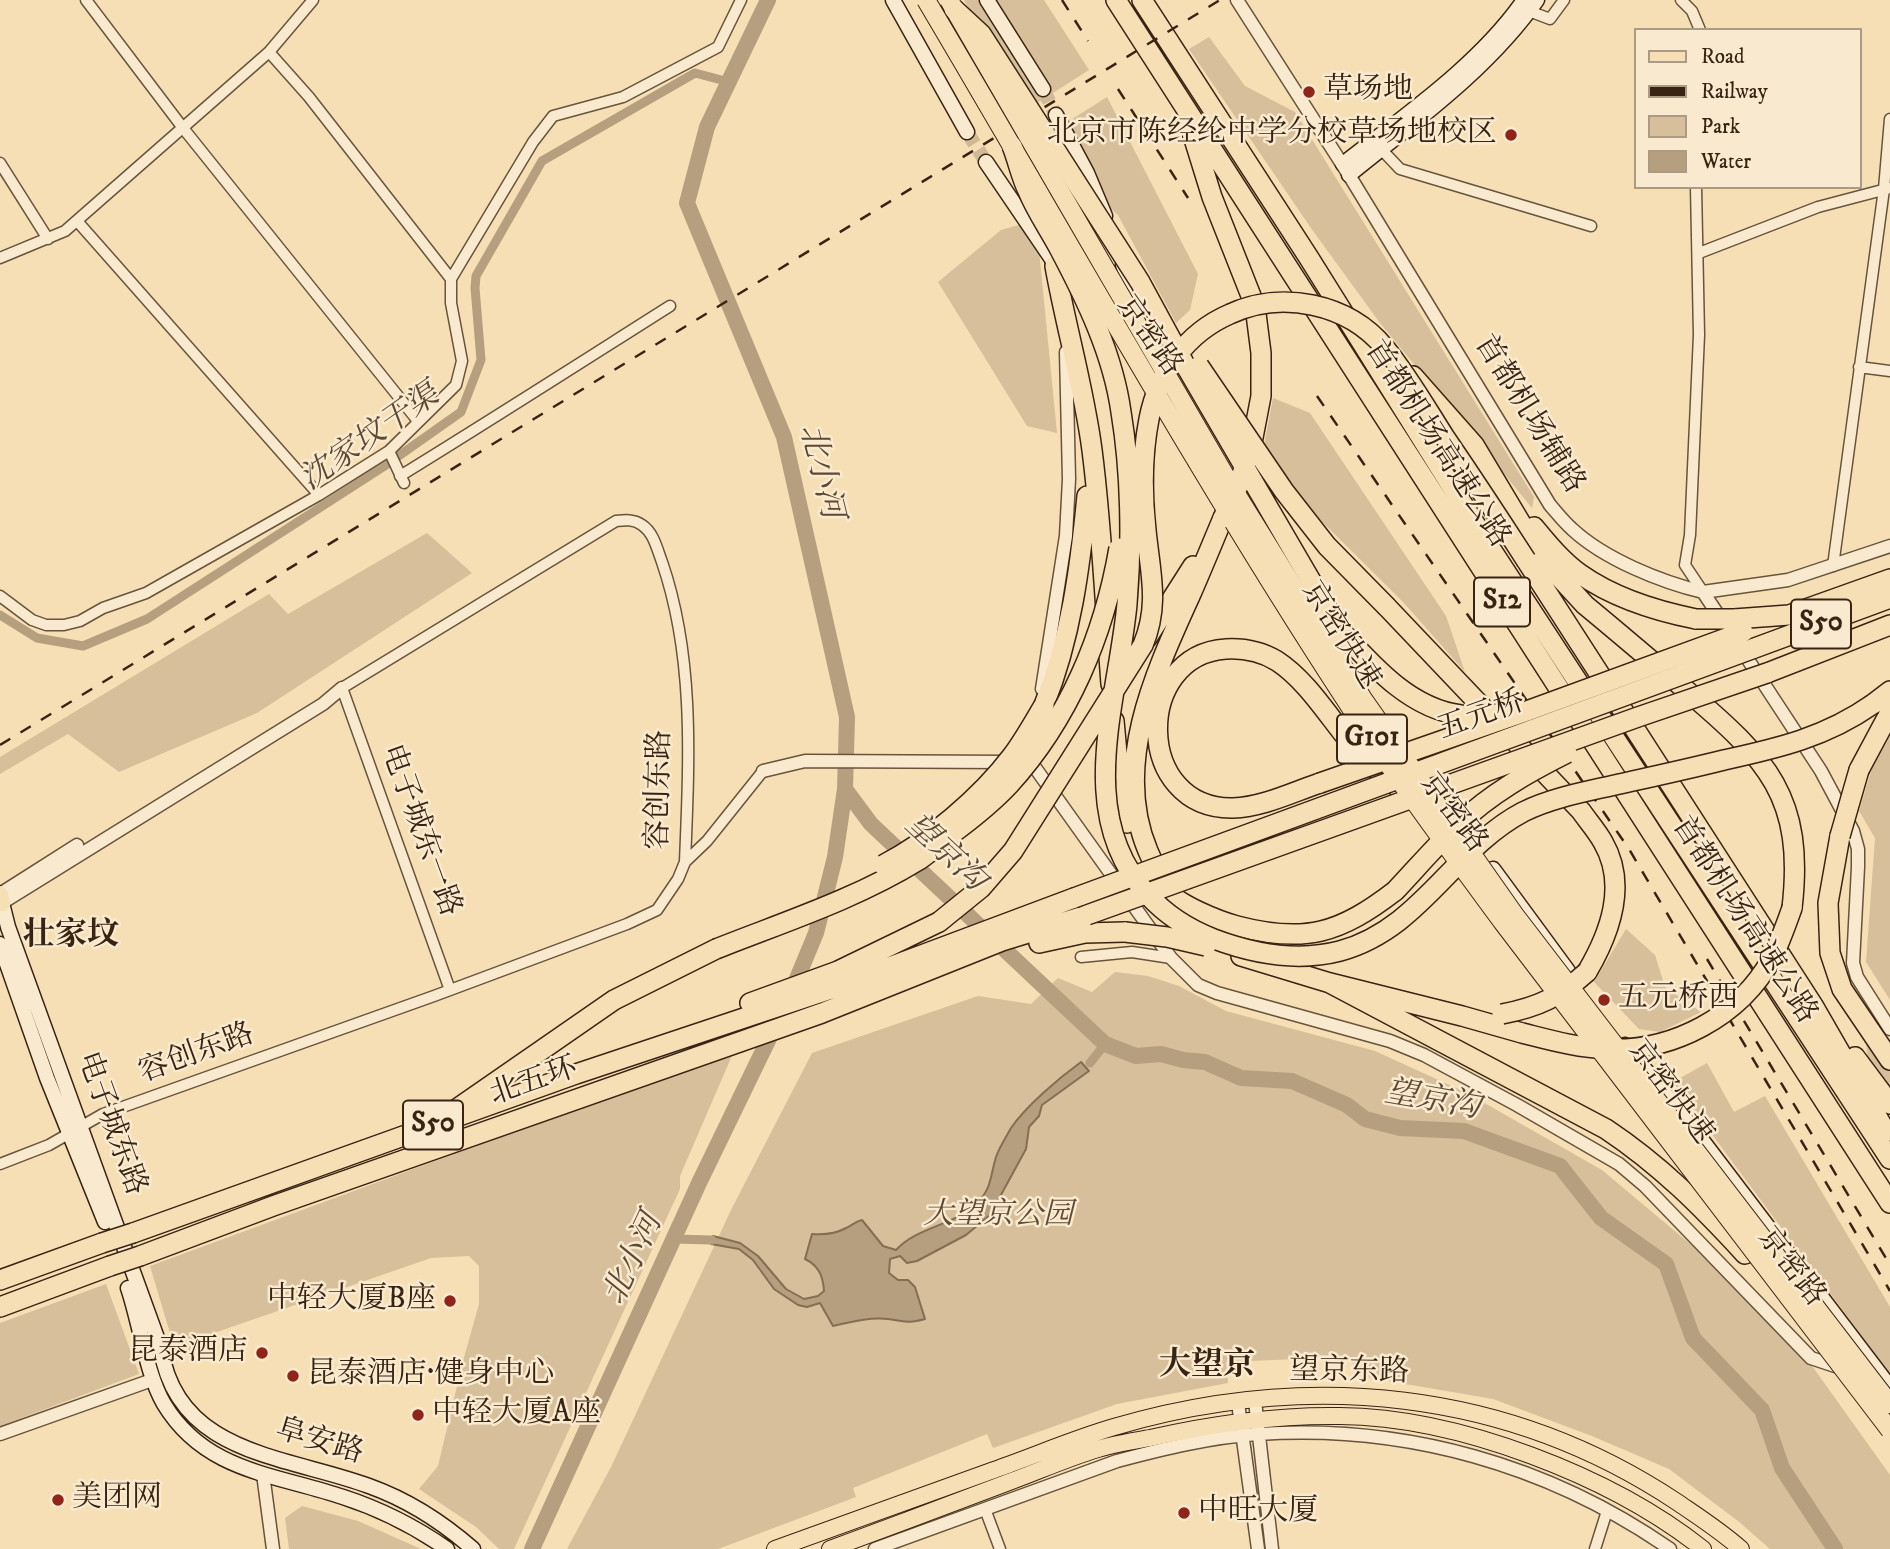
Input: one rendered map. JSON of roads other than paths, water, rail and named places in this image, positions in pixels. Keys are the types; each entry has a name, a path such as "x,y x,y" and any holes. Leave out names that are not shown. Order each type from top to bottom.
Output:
{"highway":[{"name":"京密快速","path":"926,0 1216,492 1349,706 1504,924 1890,1430"},
{"name":"首都机场高速公路","path":"1116,0 1890,1203"},
{"name":"首都机场高速公路","path":"1142,0 1309,258 1487,543 1890,1159"},
{"name":"京密快速","path":"952,5 1230,484 1363,699 1514,914 1890,1404"},
{"path":"952,5 981,34 1140,282 1284,491 1327,546 1581,811 1604,844 1614,876 1614,909 1604,943 1587,972 1568,989 1529,1009 1502,1014 1462,1016"},
{"path":"1167,891 1142,836 1134,781 1138,743 1148,696 1163,655 1239,484 1251,448 1261,396 1261,352 1255,306 1212,197 1182,102"},
{"path":"1013,146 1028,191 1077,282 1106,350 1121,411 1129,534 1128,597 1105,768 1108,822 1124,865 1137,883 1161,909 1181,923 1226,943 1273,955 1312,956 1362,944 1401,921 1484,839 1525,811 1577,794 1796,744 1855,717 1882,708"},
{"path":"1309,258 1474,445 1555,552 1580,573 1622,597 1663,612 1743,633"},
{"path":"1055,266 1092,449 1125,817 1138,853 1151,874 1167,891 1196,910 1236,925 1278,933 1326,932 1370,910 1395,891 1459,823 1496,794 1531,771 1638,717"},
{"path":"1140,282 1313,587 1339,629 1355,647 1403,691 1435,708 1477,716 1527,711"},
{"path":"1143,645 1151,625 1154,603 1146,528 1143,462 1149,418 1157,387 1174,358 1205,327 1233,312 1268,302 1307,303 1337,313 1368,332 1384,346 1526,560 1820,1018 1890,1139"},
{"path":"968,952 1001,941 1085,933 1125,932 1167,937 1522,1033 1573,1045 1607,1049 1648,1047 1674,1041 1704,1027 1752,985 1771,960 1792,908 1796,872 1793,837 1783,801 1769,771 1746,743 1721,720 1565,584 1541,557 1474,445"},
{"path":"430,1126 484,1092 614,1000 776,912 845,885 894,859 943,824 973,797 1011,757 1044,705 1057,673 1069,631 1081,555 1092,449"},
{"path":"716,944 841,901 920,859 1008,786 1039,747 1066,704 1083,671 1099,629 1114,577 1124,517 1126,470"},
{"path":"835,980 939,922 981,888 1013,851 1223,518"},
{"path":"1399,788 1363,757 1299,681 1278,662 1260,653 1238,648 1215,650 1193,660 1176,674 1163,695 1157,723 1157,747 1165,769 1179,787 1194,799 1231,808 1254,805 1320,782 1527,711 1890,579"},
{"name":"S50","path":"1743,633 1890,598"},
{"name":"五元桥","path":"1087,915 1767,673 1890,625"},
{"name":"五元桥","path":"1074,898 1329,806 1743,633"},
{"path":"1890,691 1859,770 1840,836 1832,869 1828,929 1830,953 1846,1007 1890,1083"},
{"name":"北五环","path":"1001,941 1074,898"},
{"name":"北五环","path":"0,1280 835,980 968,952 1087,915"},
{"name":"北五环","path":"0,1307 273,1206 822,1013 949,963 968,952"},
{"path":"1330,983 1606,1129 1643,1154 1697,1202 1745,1254"},
{"path":"1842,989 1890,1060"},
{"path":"1820,1018 1844,1041 1890,1104"}],"main road":[{"path":"893,0 967,132"},
{"path":"987,0 1043,89"},
{"path":"1346,170 1437,90 1526,6"},
{"path":"1346,170 1381,149 1440,101 1509,35 1526,6"},
{"name":"京密路","path":"1056,115 1087,173 1109,225 1137,307 1154,343 1292,577 1366,693 1594,1006 1692,1127 1890,1387"},
{"name":"京密路","path":"986,162 1055,266 1119,335 1399,788 1745,1254 1890,1438"},
{"name":"电子城东路","path":"0,899 158,1376"},
{"name":"电子城东路","path":"0,944 47,1078 76,1130"},
{"name":"阜安路","path":"158,1376 164,1404 179,1424 198,1443 234,1465 368,1506 398,1519 447,1549"},
{"name":"阜安路","path":"158,1376 209,1431 223,1439 390,1494 427,1513 473,1549"},
{"name":"望京东路","path":"775,1549 1113,1427 1190,1409 1318,1395 1393,1398 1455,1408 1515,1423 1585,1450 1650,1484 1723,1533 1741,1549"},
{"name":"望京东路","path":"830,1549 1099,1449 1183,1430 1250,1428 1341,1415 1423,1426 1479,1438 1553,1464 1640,1506 1703,1549"}],"street":[{"path":"86,0 183,128 418,421"},
{"path":"0,596 32,620 46,625 64,625 80,621 103,608 146,593 320,495 389,451 457,384 462,361 451,303 451,279 533,142 553,116 623,97 718,47 741,0"},
{"name":"首都机场辅路","path":"1237,0 1346,170 1550,505 1573,530 1595,546 1648,575 1703,592"},
{"path":"1526,6 1550,19 1564,0"},
{"path":"1681,0 1692,11 1699,28"},
{"path":"0,258 65,231 269,52 310,4"},
{"path":"269,52 309,97 451,279"},
{"path":"1833,566 1859,367 1887,188 1890,119"},
{"path":"1381,149 1400,169 1591,226"},
{"path":"0,163 48,239"},
{"path":"1699,253 1818,207 1887,188"},
{"path":"1696,189 1699,335 1693,489 1685,565 1821,771 1853,831 1858,849 1858,867 1853,963 1857,977 1890,1029"},
{"path":"77,221 320,495"},
{"path":"389,451 402,479 670,306"},
{"path":"1065,321 1069,405 1066,536 1031,762 1171,958 1198,985 1217,993 1390,1041 1424,1055 1619,1164 1645,1186 1811,1358 1835,1366"},
{"path":"1859,367 1890,371"},
{"name":"容创东路","path":"0,1164 49,1144 103,1114 627,924 657,910 674,886 685,862 688,727 682,651 669,584 653,538 642,525 630,520 616,521 342,688"},
{"path":"1703,592 1788,580 1890,546"},
{"path":"0,899 323,704 342,688"},
{"name":"电子城东一路","path":"342,688 450,990"},
{"path":"685,862 707,841 763,771 804,761 1031,762"},
{"path":"1081,957 1132,952 1171,958"},
{"path":"0,1434 158,1376"},
{"path":"1246,1402 1272,1549"},
{"path":"1250,1428 1258,1549"},
{"path":"875,1549 1117,1461 1250,1428 1409,1441 1444,1447 1538,1476"},
{"path":"1479,1438 1538,1476 1639,1527 1670,1549"},
{"path":"1049,1486 1072,1459"},
{"path":"263,1475 273,1549"},
{"path":"985,1509 1000,1549"},
{"path":"1595,1549 1607,1511"}],"water":[{"path":"1081,1062 1089,1071 1042,1105 1039,1116 1029,1127 1026,1149 990,1215 966,1235 917,1261 907,1263 900,1256 890,1259 889,1273 898,1280 908,1280 915,1287 925,1319 910,1322 888,1319 860,1320 833,1326 820,1303 807,1307 798,1305 774,1289 753,1260 739,1249 711,1244 713,1236 740,1243 758,1256 786,1289 804,1299 818,1296 824,1291 821,1276 817,1268 805,1259 812,1234 834,1233 862,1220 883,1246 896,1250 914,1236 966,1212 985,1194 997,1154 1017,1120 1043,1093"}],"waterway":[{"name":"北小河","path":"768,0 707,127 687,203 784,437 847,717 845,789 835,857 816,933 796,981"},
{"name":"沈家坟干渠","path":"0,615 37,638 83,646 147,619 383,467 461,412 481,360 476,276 542,161 695,73 729,82"},
{"name":"望京沟","path":"845,789 871,824 1105,1044 1136,1056 1161,1054 1205,1062 1241,1078 1292,1081 1347,1105 1365,1119 1400,1128 1464,1131 1560,1166 1601,1218 1666,1264 1693,1338 1762,1410 1782,1468 1835,1549"},
{"name":"北小河","path":"532,1549 699,1183 776,1024"},
{"path":"1090,1063 1105,1044"},
{"path":"674,1239 712,1240"}],"tunnel":[{"path":"1043,89 1056,115"},
{"path":"967,132 986,162"}],"railway":[{"path":"1062,0 1088,41"},
{"path":"0,745 1220,0"},
{"path":"1118,89 1188,198"},
{"path":"1317,396 1629,849 1890,1291"},
{"path":"1707,959 1890,1265"}],"place":[{"name":"草场地","path":"1309,92"},
{"name":"北京市陈经纶中学分校草场地校区","path":"1511,135"},
{"name":"五元桥西","path":"1604,1000"},
{"name":"中轻大厦B座","path":"450,1301"},
{"name":"昆泰酒店","path":"262,1353"},
{"name":"昆泰酒店·健身中心","path":"293,1376"},
{"name":"中轻大厦A座","path":"418,1415"},
{"name":"美团网","path":"58,1500"},
{"name":"中旺大厦","path":"1184,1513"}],"district":[{"name":"壮家坟","path":"71,937"},
{"name":"大望京","path":"1207,1367"}],"park label":[{"name":"大望京公园","path":"998,1217"}]}
